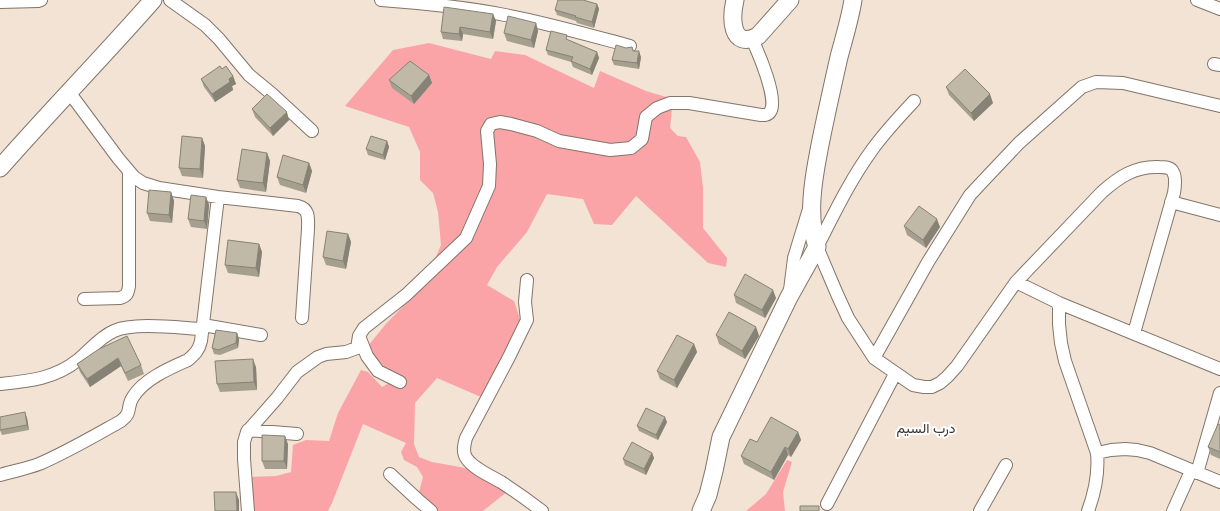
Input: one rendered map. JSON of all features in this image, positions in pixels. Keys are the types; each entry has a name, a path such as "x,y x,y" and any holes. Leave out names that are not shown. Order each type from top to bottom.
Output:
{"street":[{"path":"0,2 31,2 41,0"},
{"path":"0,168 153,0"},
{"path":"170,0 205,25 219,39 249,75 312,131"},
{"path":"381,0 456,7 506,15 630,46"},
{"path":"735,0 732,14 733,28 736,34 741,38 752,39 764,30 790,0"},
{"path":"853,0 850,19 828,103 815,173 812,196 812,223 817,247 848,318 874,358 895,374 913,385 924,387 940,383 957,366 1016,282 1102,192 1116,180 1129,172 1143,168 1165,167 1174,172 1174,193 1134,333"},
{"path":"1197,0 1220,9"},
{"path":"248,511 244,458 245,436 248,430 277,398 297,372 318,357 326,354 346,352 356,348 359,336 364,328 406,295 466,238 489,186 490,164 487,131 491,124 500,122 511,124 537,131 559,141 610,150 631,148 642,139 646,117 657,108 670,103 689,103 767,115 771,111 773,105 769,84 764,66 752,39"},
{"path":"874,358 928,262 970,195 1019,143 1082,87 1096,82 1123,83 1220,106"},
{"path":"68,92 129,171 143,183 150,186 218,197 298,206 306,210 308,215 308,229 302,318"},
{"path":"701,511 708,495 721,437 789,297 845,194 871,151 886,131 914,101"},
{"path":"84,299 120,298 124,297 128,293 129,171"},
{"path":"789,297 794,258 812,196"},
{"path":"0,474 14,472 38,464 70,450 126,417 129,412 132,398 138,390 147,382 194,355 199,350 218,197"},
{"path":"1171,202 1220,216"},
{"path":"527,280 525,302 528,320 510,357 466,438 464,455 475,466 515,491 542,511"},
{"path":"1016,282 1059,303 1220,369"},
{"path":"1059,303 1059,324 1065,361 1097,453 1097,482 1094,496 1088,511"},
{"path":"0,384 47,377 77,361 113,332 128,327 203,327 261,335"},
{"path":"359,336 367,356 378,371 400,382"},
{"path":"826,504 895,374"},
{"path":"1173,511 1194,472 1220,393"},
{"path":"248,430 296,434"},
{"path":"1097,453 1125,448 1150,453 1220,482"},
{"path":"980,511 1006,465"},
{"path":"390,474 431,511"}],"shaded area":[{"path":"429,43 491,59 495,51 525,55 594,88 600,71 646,91 673,99 670,128 678,136 686,137 700,162 703,188 703,228 727,258 726,267 708,263 636,196 612,225 594,224 583,199 547,194 527,232 497,267 487,285 514,301 522,325 481,397 437,378 415,403 414,444 419,457 432,462 477,471 508,491 483,511 425,511 418,496 423,477 417,467 404,460 401,452 406,443 363,424 328,511 253,511 250,477 276,476 291,472 293,445 306,440 329,441 338,413 361,370 368,372 382,387 391,382 401,387 405,378 377,362 368,346 385,325 424,284 441,245 438,212 433,193 420,180 420,152 409,127 345,106 393,50"},
{"path":"787,460 792,462 783,492 785,511 746,511 766,494"}],"building":[{"path":"558,0 583,0 597,4 592,22 555,10"},
{"path":"444,7 493,14 490,32 460,27 459,34 441,32"},
{"path":"508,16 536,23 531,40 504,33"},
{"path":"551,31 567,35 566,39 597,52 590,69 571,61 573,57 546,50"},
{"path":"616,45 626,48 632,47 633,51 639,51 637,63 612,60"},
{"path":"410,61 429,75 411,96 389,80"},
{"path":"220,66 222,69 226,66 233,76 229,79 230,82 212,94 201,79"},
{"path":"965,69 990,94 971,113 946,87"},
{"path":"267,94 287,112 270,128 252,109"},
{"path":"182,136 202,138 200,169 179,168"},
{"path":"371,136 387,141 383,155 366,149"},
{"path":"242,149 267,153 263,183 237,180"},
{"path":"283,155 309,163 303,185 277,177"},
{"path":"149,190 171,192 169,215 147,213"},
{"path":"191,195 206,197 204,221 188,219"},
{"path":"919,206 937,219 923,240 904,226"},
{"path":"327,231 348,234 343,261 323,257"},
{"path":"228,240 259,244 256,268 225,265"},
{"path":"745,274 773,290 762,310 734,295"},
{"path":"729,312 756,327 742,351 716,335"},
{"path":"216,330 237,333 236,343 218,350 212,348"},
{"path":"677,335 694,344 674,380 657,371"},
{"path":"127,336 141,365 125,373 118,358 87,379 77,364 99,349"},
{"path":"253,359 254,382 217,384 215,361"},
{"path":"646,408 665,417 656,435 637,426"},
{"path":"25,412 27,425 0,430 0,417"},
{"path":"771,417 798,432 788,449 785,447 771,472 741,456 750,439 757,442"},
{"path":"1218,424 1220,425 1220,452 1208,447"},
{"path":"262,435 285,436 284,461 262,461"},
{"path":"632,442 652,453 644,469 623,459"},
{"path":"214,492 236,492 237,511 215,511"},
{"path":"800,506 819,506 819,511 800,511"}],"district":[{"name":"درب السيم","path":"926,428"}]}
